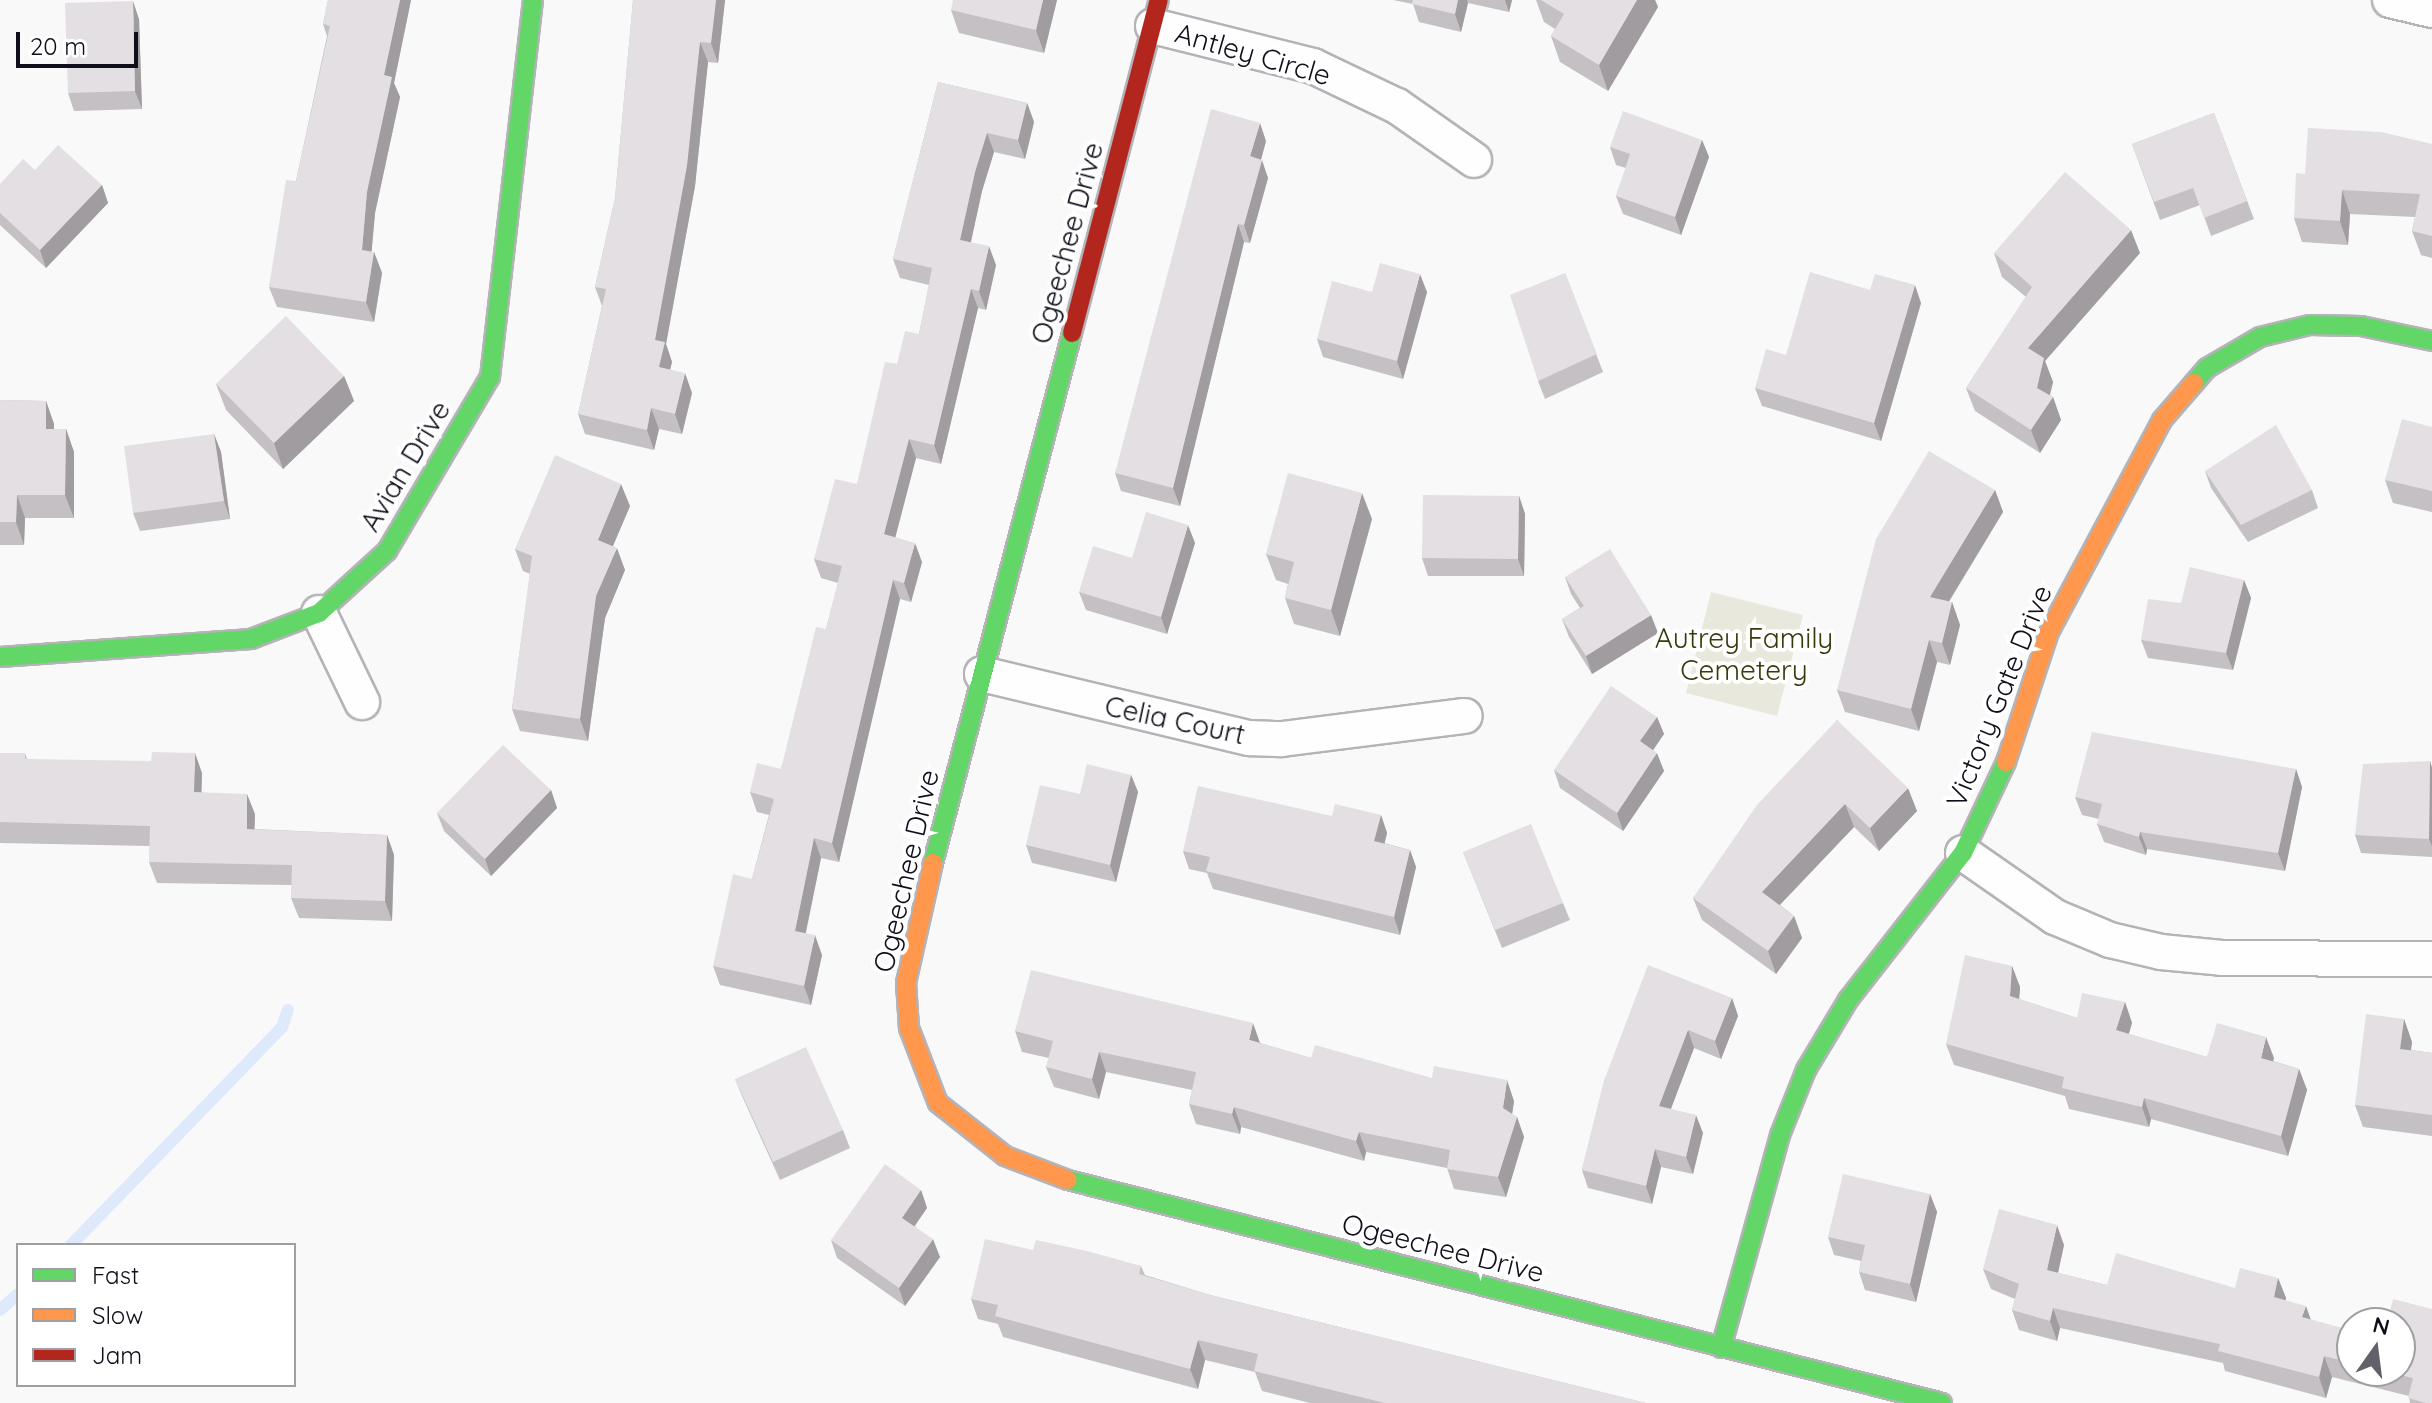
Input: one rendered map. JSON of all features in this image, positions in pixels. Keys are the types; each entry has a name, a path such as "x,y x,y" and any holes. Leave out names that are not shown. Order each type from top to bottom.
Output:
{"street":[{"name":"Avian Drive","path":"0,657 251,639 319,613 387,551 490,377 533,0"},
{"path":"2390,0 2432,10"},
{"name":"Antley Circle","path":"1156,13 1313,66 1397,106 1474,160"},
{"name":"Ogeechee Drive","path":"1156,13 982,674 906,983 909,1028 920,1067 938,1103 965,1128 1043,1174 1942,1403"},
{"name":"Victory Gate Drive","path":"1721,1348 1780,1135 1806,1070 1848,1000 1963,853 1998,786 2049,632 2162,420 2207,368 2260,337 2310,325 2361,326 2432,341"},
{"path":"319,613 362,702"},
{"name":"Celia Court","path":"982,674 1249,738 1282,739 1465,716"},
{"path":"1963,853 2055,917 2110,940 2161,952 2222,958 2432,959"}],"green space":[{"name":"Autrey Family Cemetery","path":"1711,592 1803,615 1777,716 1686,693"}],"building":[{"path":"328,0 400,0 384,75 392,77 367,192 362,250 374,252 366,302 269,287 286,180 296,181 330,26 323,24"},
{"path":"633,0 716,0 711,43 700,42 687,166 655,340 665,342 659,367 685,373 675,414 651,408 647,430 578,414 606,289 595,287 615,198"},
{"path":"953,0 1043,0 1036,30 951,10"},
{"path":"1413,0 1458,0 1455,14 1412,4"},
{"path":"1541,0 1637,0 1599,65 1551,36 1564,14"},
{"path":"133,1 135,91 68,93 65,3"},
{"path":"938,82 1027,103 1018,140 987,133 975,172 960,240 989,246 979,291 971,289 934,445 909,439 884,534 915,543 904,583 893,580 832,843 814,838 795,931 815,935 804,986 713,966 733,874 752,879 774,799 750,792 757,763 781,769 816,627 826,629 842,566 814,559 835,479 857,484 885,362 897,364 905,331 919,334 932,268 893,259"},
{"path":"1211,109 1260,123 1250,156 1262,160 1244,225 1238,224 1173,488 1115,473"},
{"path":"1623,111 1702,140 1675,217 1616,196 1630,154 1610,147"},
{"path":"2214,113 2247,201 2204,218 2193,188 2154,202 2132,144"},
{"path":"2308,128 2381,132 2432,144 2432,236 2412,231 2420,194 2342,190 2340,221 2294,218 2296,173 2305,174"},
{"path":"58,145 102,185 40,250 0,213 0,184 23,159 35,170"},
{"path":"2065,172 2131,230 2028,348 2044,358 2037,388 2053,397 2031,430 1966,388 2032,287 1994,253"},
{"path":"1380,263 1420,274 1397,361 1317,339 1332,281 1372,292"},
{"path":"1810,272 1870,290 1875,274 1915,285 1874,423 1755,388 1766,349 1786,355"},
{"path":"1565,273 1597,354 1538,381 1510,295"},
{"path":"286,316 344,376 274,443 216,384"},
{"path":"0,400 46,401 46,429 66,429 65,495 17,495 16,522 0,522"},
{"path":"2402,419 2432,427 2432,491 2385,480"},
{"path":"2276,425 2312,490 2241,525 2205,471"},
{"path":"214,434 224,501 133,513 124,446"},
{"path":"1929,451 1995,490 1930,597 1952,602 1942,643 1929,640 1911,709 1837,690 1876,539"},
{"path":"555,455 621,484 598,540 617,548 596,596 580,719 512,709 532,556 515,549"},
{"path":"1288,473 1362,493 1331,610 1285,598 1294,562 1266,554"},
{"path":"1423,495 1519,496 1518,559 1422,558"},
{"path":"1146,512 1188,525 1161,617 1079,592 1093,546 1132,558"},
{"path":"1610,549 1651,615 1586,656 1562,619 1584,606 1565,577"},
{"path":"2190,567 2244,580 2226,653 2141,640 2148,599 2181,603"},
{"path":"1611,686 1657,717 1640,741 1657,753 1617,813 1554,770"},
{"path":"1837,720 1908,788 1870,828 1845,804 1762,892 1794,916 1768,951 1693,898 1757,805"},
{"path":"2092,732 2296,769 2278,853 2140,832 2139,837 2097,824 2102,804 2075,797"},
{"path":"503,745 551,790 485,859 437,813"},
{"path":"152,752 195,753 194,792 247,794 247,829 387,835 385,901 291,898 292,865 149,862 150,826 0,822 0,753 25,753 25,759 151,761"},
{"path":"2430,761 2429,839 2355,835 2363,764"},
{"path":"1087,764 1131,775 1110,865 1026,845 1040,785 1080,794"},
{"path":"1198,786 1332,816 1335,804 1381,815 1374,841 1410,850 1394,917 1206,871 1210,857 1183,851"},
{"path":"1531,824 1563,903 1495,930 1463,852"},
{"path":"1965,955 2012,966 2010,996 2077,1018 2082,993 2125,1002 2116,1030 2207,1057 2217,1023 2266,1037 2261,1058 2299,1069 2281,1136 2144,1098 2142,1107 2062,1088 2064,1077 1946,1044"},
{"path":"1648,965 1732,998 1715,1041 1688,1030 1659,1106 1696,1115 1686,1157 1655,1149 1646,1186 1582,1170 1605,1078"},
{"path":"1031,970 1253,1023 1249,1040 1311,1058 1315,1045 1432,1078 1434,1066 1507,1080 1503,1108 1517,1117 1498,1177 1447,1169 1450,1150 1359,1132 1356,1141 1234,1107 1232,1114 1189,1104 1196,1072 1099,1052 1092,1079 1046,1067 1053,1041 1015,1031"},
{"path":"2366,1014 2404,1019 2400,1049 2432,1053 2432,1115 2355,1105"},
{"path":"806,1047 843,1130 773,1162 735,1079"},
{"path":"885,1164 921,1190 902,1218 933,1239 899,1288 831,1240"},
{"path":"1843,1174 1930,1194 1910,1284 1859,1272 1865,1245 1828,1237"},
{"path":"1999,1209 2057,1225 2047,1270 2107,1285 2116,1253 2235,1288 2240,1268 2278,1278 2274,1297 2306,1306 2302,1317 2336,1327 2336,1359 2324,1356 2319,1377 2218,1351 2220,1344 2053,1308 2050,1321 2012,1310 2019,1284 1983,1269"},
{"path":"985,1239 1033,1250 1036,1240 1087,1251 1141,1266 1139,1274 1210,1295 1646,1403 1385,1403 1254,1371 1258,1354 1198,1340 1190,1369 995,1316 998,1305 971,1299"},
{"path":"2393,1299 2432,1309 2432,1403 2408,1398 2411,1387 2416,1387 2416,1307 2391,1307"}],"waterway":[{"path":"73,1243 282,1027 288,1010"},
{"path":"0,1310 16,1296"}],"traffic: fast":[{"path":"0,657 251,639 319,613 387,551 490,377 533,0"},
{"path":"2194,383 2207,368 2260,337 2310,325 2361,326 2432,341"},
{"path":"933,863 1072,333"},
{"path":"1721,1348 1780,1135 1806,1070 1848,1000 1963,853 2006,762"},
{"path":"1068,1180 1942,1403"}],"traffic: slow":[{"path":"2006,762 2049,632 2162,420 2194,383"},
{"path":"933,863 906,983 909,1028 938,1103 1005,1156 1068,1180"}],"traffic: jam":[{"path":"1072,333 1159,0"}]}
